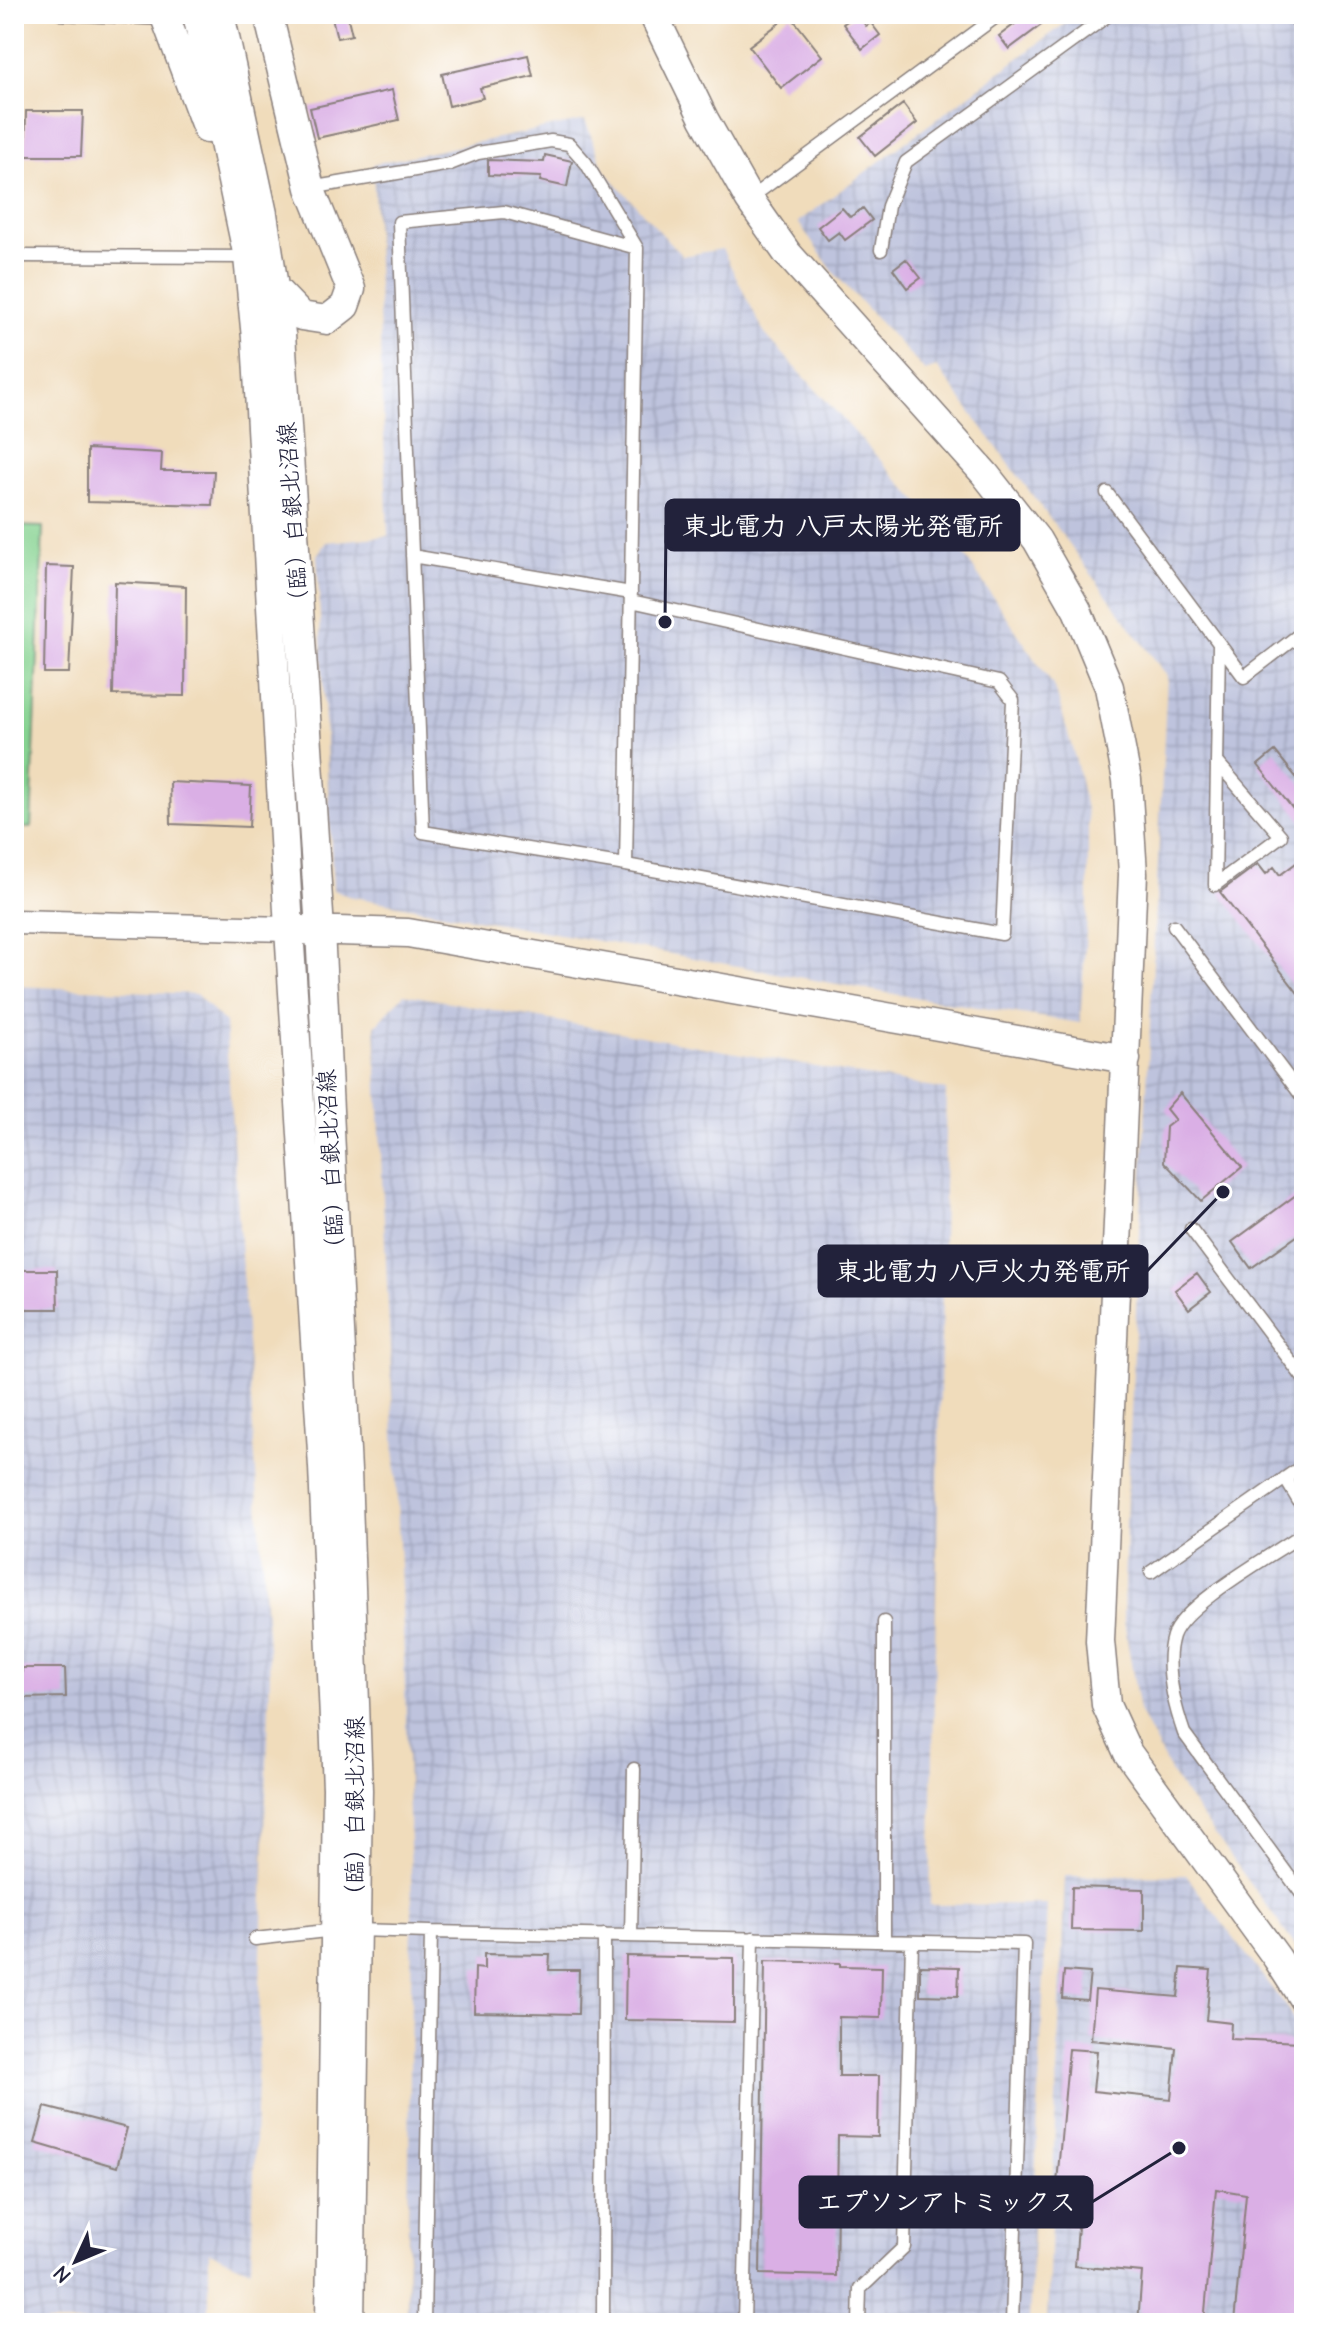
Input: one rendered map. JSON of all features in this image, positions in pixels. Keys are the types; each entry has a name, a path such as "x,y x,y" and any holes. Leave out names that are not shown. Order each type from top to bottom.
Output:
{"street":[{"path":"268,14 310,188 351,289 345,306 297,339 283,365"},
{"path":"653,14 704,119 749,199 787,253 985,474 1037,540 1077,610 1109,687 1127,780 1133,874 1100,1641 1106,1705 1128,1753 1304,2000"},
{"path":"164,16 239,214"},
{"name":"（臨）白銀北沼線","path":"209,17 248,257 264,467 323,1467 346,1930"},
{"name":"（臨）白銀北沼線","path":"209,17 263,214 281,334 320,930 358,1790 346,1930 340,2292 330,2323"},
{"path":"272,286 301,316 327,320"},
{"path":"14,922 408,933 1126,1059"},
{"name":"（臨）白銀北沼線","path":"340,2292 350,2323"}],"lane":[{"path":"61,14 164,16"},
{"path":"749,199 1000,14"},
{"path":"881,250 888,206 906,162 1110,14"},
{"path":"1292,14 1304,31"},
{"path":"310,188 450,164 478,153 551,141 569,144 586,163 637,248 626,865"},
{"path":"412,556 631,597 999,682 1013,700 1002,934 626,865 423,832 412,556 399,222 504,212 637,248"},
{"path":"14,256 248,257"},
{"path":"1107,493 1244,677 1304,631"},
{"path":"1217,762 1281,836 1215,885 1217,762 1219,644"},
{"path":"1174,926 1304,1099"},
{"path":"1191,1229 1304,1379"},
{"path":"1151,1572 1304,1465"},
{"path":"1285,1478 1304,1510"},
{"path":"1304,1527 1298,1537 1192,1609 1173,1634 1169,1662 1177,1713 1184,1733 1304,1897"},
{"path":"884,1622 884,1941"},
{"path":"631,1936 634,1769"},
{"path":"255,1939 346,1930 1024,1944 1012,2323"},
{"path":"424,2323 431,1932"},
{"path":"603,2323 604,1935"},
{"path":"744,2323 753,1938"},
{"path":"859,2323 860,2289 904,2247 912,1942"}],"shaded area":[{"path":"1078,14 1304,14 1304,1958 1172,1775 1139,1711 1123,1615 1167,676 937,367 925,371 834,273 798,222"},
{"path":"585,120 604,170 682,256 722,249 765,334 956,543 1055,688 1077,765 1088,819 1088,901 1080,1023 887,993 348,896 333,890 317,555 326,542 388,536 373,164"},
{"path":"14,986 196,994 225,1023 270,1675 251,2269 209,2252 209,2323 14,2323"},
{"path":"404,994 946,1090 930,1905 1047,1904 1029,2323 407,2323 412,1907 403,1630 375,1026"},
{"path":"1186,1875 1289,2011 1304,2040 1304,2323 1047,2323 1065,1876"}],"green space":[{"path":"14,526 43,527 31,828 14,827"}],"building":[{"path":"331,14 347,14 352,35 337,38"},
{"path":"857,14 866,26 871,23 880,35 862,49 843,24"},
{"path":"1028,14 1056,14 1009,49 999,36"},
{"path":"790,15 822,56 781,88 749,46"},
{"path":"528,55 533,76 480,88 483,98 449,106 442,74"},
{"path":"392,90 399,120 317,138 310,108"},
{"path":"903,104 917,123 875,156 860,137"},
{"path":"26,111 83,111 81,156 25,156"},
{"path":"545,155 572,161 567,187 540,181 541,177 488,175 488,160 544,162"},
{"path":"842,208 850,217 863,208 872,220 845,240 839,232 828,240 818,227"},
{"path":"906,259 921,278 907,288 893,269"},
{"path":"87,449 162,453 161,471 214,471 212,505 87,502"},
{"path":"46,566 74,567 69,673 44,673"},
{"path":"115,582 186,586 185,696 113,695"},
{"path":"1275,751 1304,787 1304,823 1258,765"},
{"path":"170,782 251,786 249,827 171,824"},
{"path":"1304,857 1304,1001 1220,892 1258,864 1266,874 1274,867 1280,875"},
{"path":"1180,1093 1242,1167 1201,1201 1164,1162 1166,1127 1175,1120 1166,1109"},
{"path":"1304,1189 1304,1231 1251,1268 1232,1242"},
{"path":"17,1270 57,1270 58,1309 17,1309"},
{"path":"1197,1273 1211,1292 1189,1309 1175,1290"},
{"path":"22,1668 65,1668 66,1697 22,1698"},
{"path":"1072,1887 1144,1889 1144,1931 1071,1930"},
{"path":"484,1954 550,1955 549,1970 579,1970 578,2014 474,2012 475,1968 484,1969"},
{"path":"626,1956 734,1958 734,2022 625,2020"},
{"path":"765,1961 882,1967 881,2018 839,2017 839,2076 879,2076 878,2137 838,2136 836,2276 760,2274"},
{"path":"920,1966 959,1967 958,1996 920,1995"},
{"path":"1181,1968 1211,1970 1206,2020 1231,2023 1230,2039 1301,2042 1304,2058 1304,2323 1234,2323 1246,2194 1216,2189 1204,2323 1138,2323 1142,2272 1075,2266 1078,2227 1064,2226 1068,2184 1057,2183 1069,2049 1097,2051 1093,2091 1171,2099 1176,2048 1091,2040 1095,1990 1178,1997"},
{"path":"1064,1971 1090,1973 1087,2000 1062,1998"},
{"path":"45,2107 127,2128 117,2167 35,2143"}],"place":[{"name":"東北電力 八戸太陽光発電所","path":"665,622"},
{"name":"東北電力 八戸火力発電所","path":"1223,1192"},
{"name":"エプソンアトミックス","path":"1179,2148"}]}
